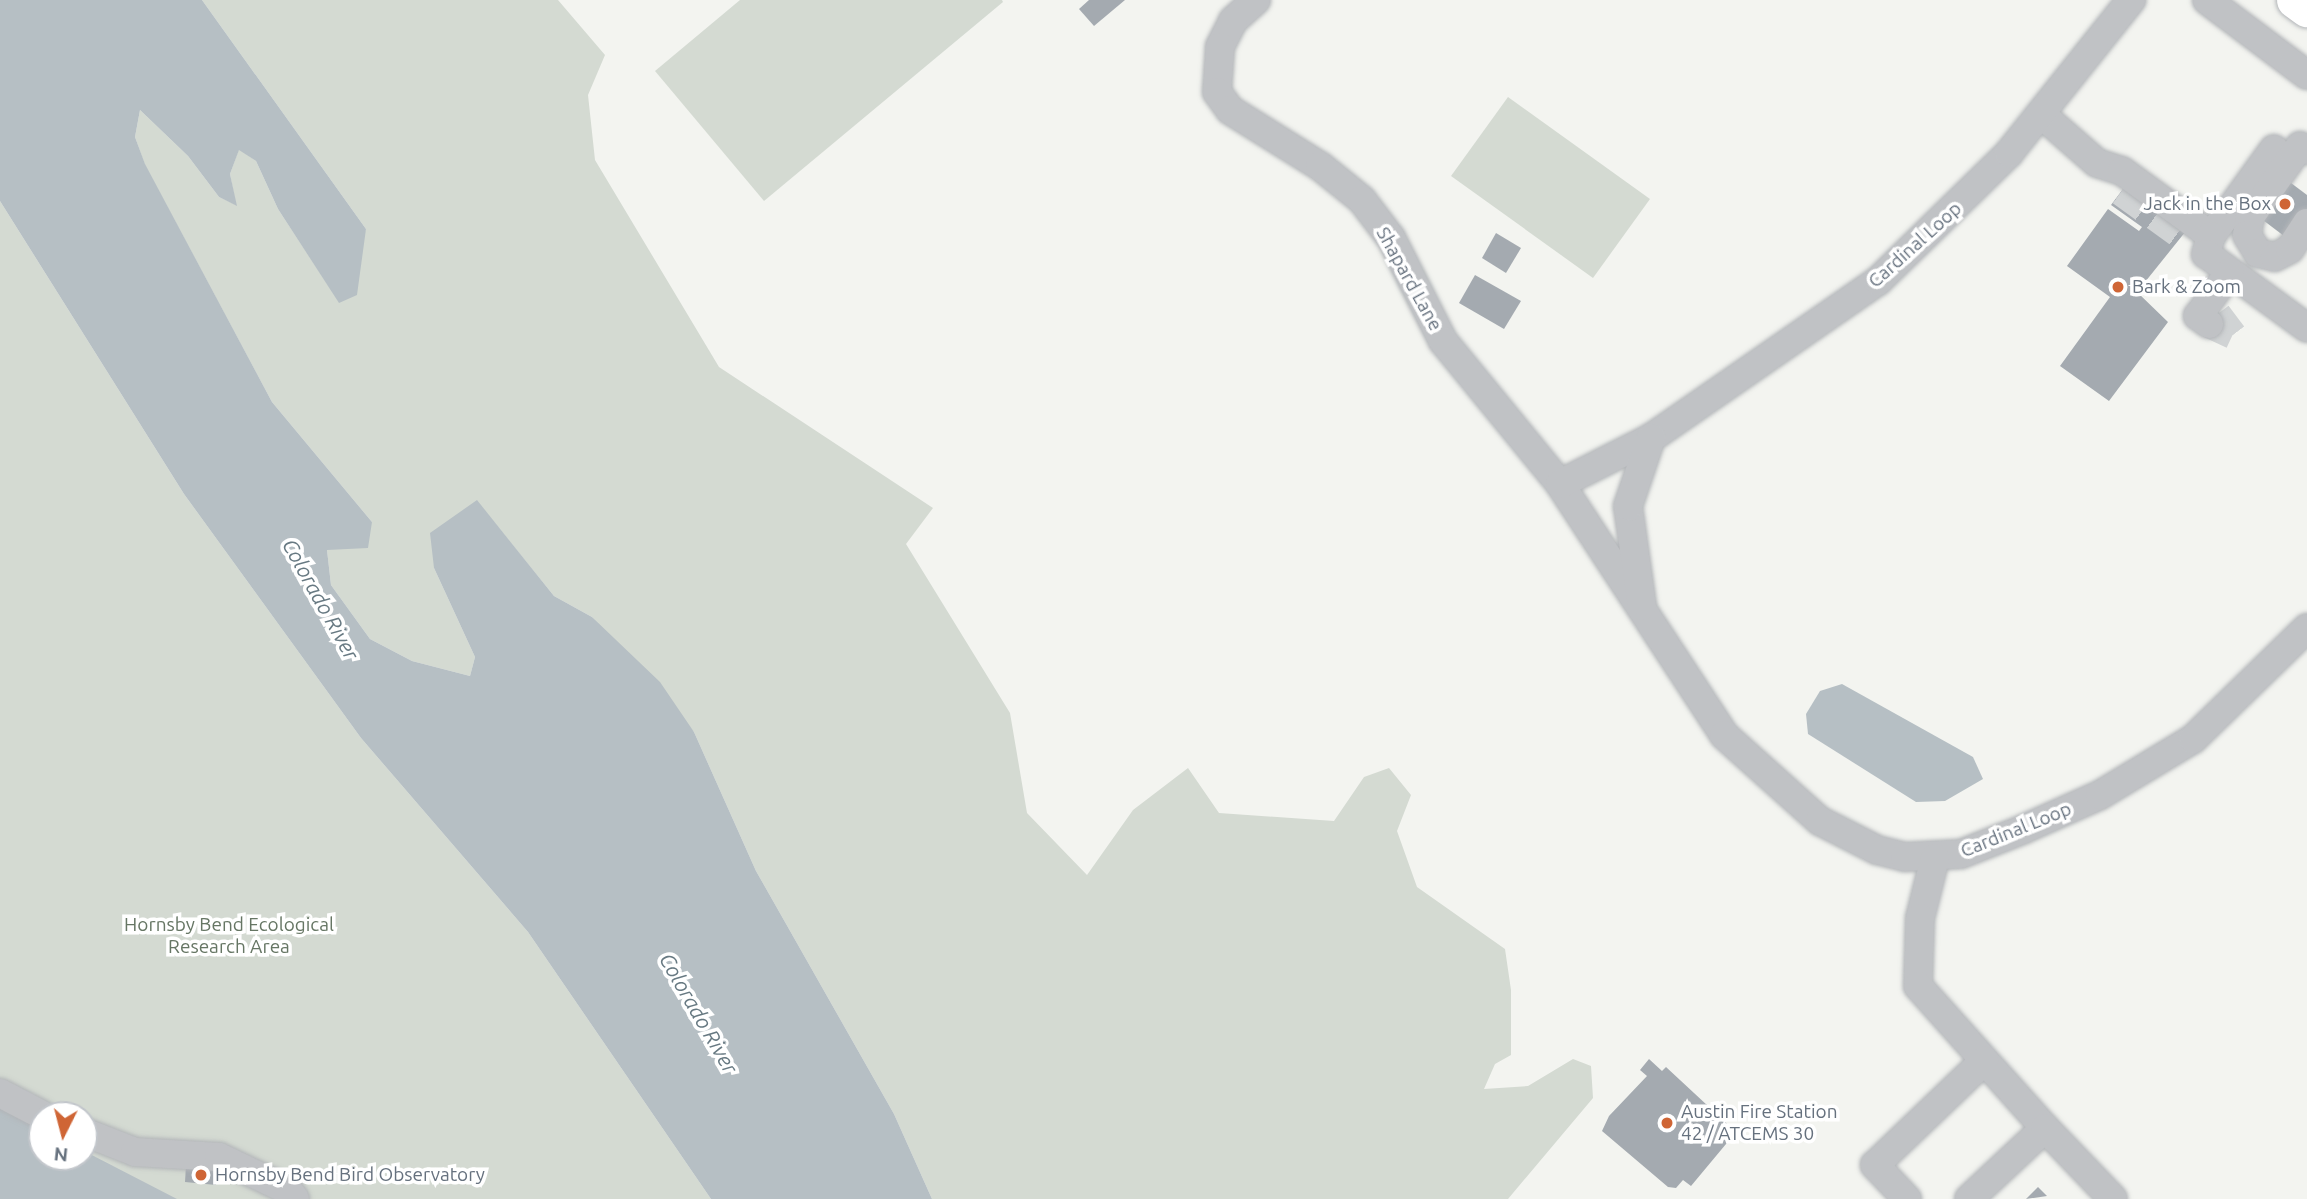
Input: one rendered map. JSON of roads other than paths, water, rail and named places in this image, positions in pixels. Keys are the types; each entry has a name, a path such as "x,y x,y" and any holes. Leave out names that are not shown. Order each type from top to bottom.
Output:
{"highway":[{"path":"2296,0 2307,8"}],"street":[{"name":"Shapard Lane","path":"1256,0 1233,21 1220,47 1214,71 1217,92 1230,110 1320,166 1362,200 1391,239 1443,341 1560,484"},
{"name":"Cardinal Loop","path":"2131,0 2041,114 1946,219 1878,281 1651,438 1560,484 1724,736 1768,779 1820,821 1877,850 1935,858 1961,854 2100,795 2193,738 2307,628"},
{"path":"2207,0 2307,75"},
{"path":"2041,114 2097,163 2121,192"},
{"path":"2209,245 2294,148"},
{"path":"2294,148 2246,228 2253,248 2307,265"},
{"path":"2097,163 2122,171 2209,245 2230,272 2307,328"},
{"path":"2275,257 2290,249 2307,223"},
{"path":"2182,236 2209,245"},
{"path":"2207,315 2230,272"},
{"name":"Cardinal Loop","path":"1643,612 1628,506 1651,438"},
{"path":"1935,858 1920,918 1918,986 2045,1128 2113,1199"},
{"path":"1907,1199 1875,1166 1984,1061"},
{"path":"0,1093 28,1108"},
{"path":"1969,1199 2045,1128"},
{"path":"98,1137 135,1152 219,1157 288,1190 295,1199"}],"water":[{"name":"Colorado River","path":"0,0 202,0 366,229 357,295 339,303 278,209 256,161 239,150 230,174 237,206 219,197 188,156 140,110 135,137 145,164 272,402 372,522 368,548 327,550 331,585 370,639 412,661 470,676 475,657 434,568 430,533 477,500 554,596 592,617 660,682 694,732 756,871 894,1114 932,1199 711,1199 528,932 361,738 184,494 0,201"},
{"path":"1842,684 1973,757 1983,779 1945,801 1916,802 1808,734 1806,714 1820,691"},
{"path":"0,1108 28,1123 28,1171 98,1171 98,1158 177,1199 0,1199"}],"tunnel":[{"path":"2121,192 2182,236"},
{"path":"2209,324 2233,335 2217,314"}],"place":[{"name":"Jack in the Box","path":"2285,204"},
{"name":"Bark & Zoom","path":"2118,287"},
{"name":"Austin Fire Station 42 / ATCEMS 30","path":"1667,1123"},
{"name":"Hornsby Bend Bird Observatory","path":"201,1175"}],"park label":[{"name":"Hornsby Bend Ecological Research Area","path":"229,936"}]}
